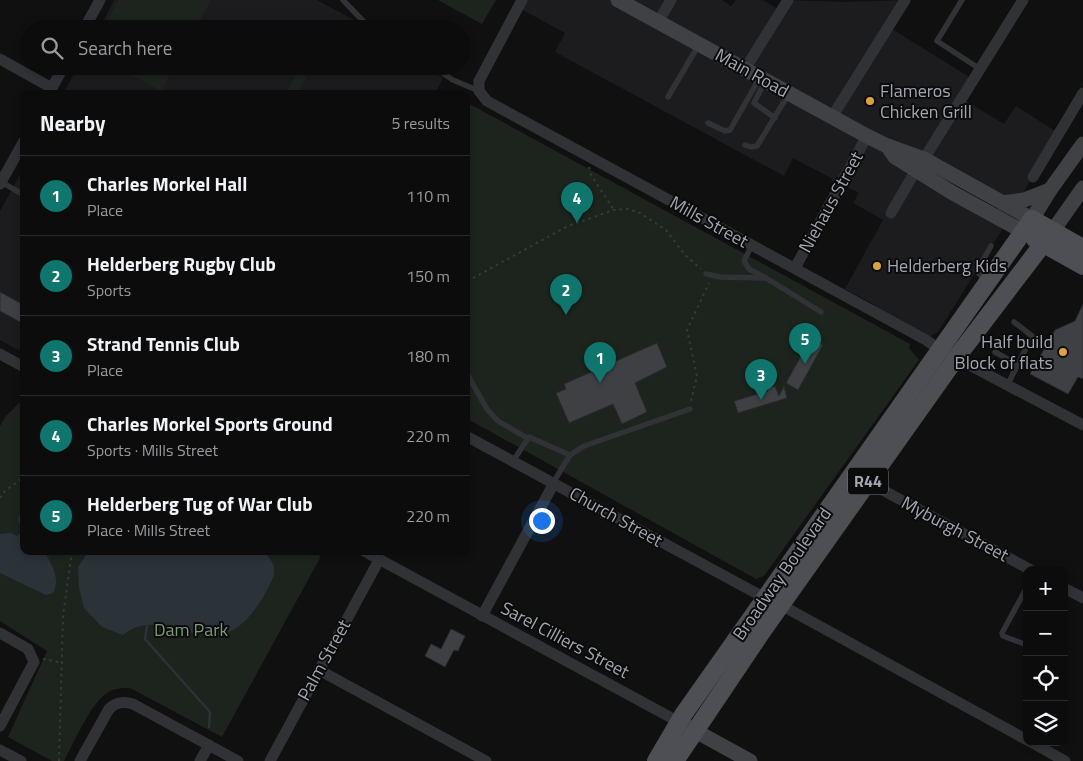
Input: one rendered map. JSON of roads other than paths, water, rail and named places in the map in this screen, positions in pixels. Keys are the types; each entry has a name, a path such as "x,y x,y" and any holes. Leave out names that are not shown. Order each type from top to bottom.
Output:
{"main road":[{"name":"Main Road","path":"619,0 1028,225 1083,266"},
{"name":"Broadway Boulevard","path":"675,761 781,605 940,350 988,284 1083,144"},
{"name":"Main Road","path":"920,165 1003,202 1028,225"},
{"name":"Broadway Boulevard","path":"656,761 678,722 765,598 956,358 1048,239 1083,188"},
{"path":"1003,202 1024,200 1050,190"},
{"name":"Main Road","path":"1048,239 1083,248"},
{"name":"Sarel Cilliers Street","path":"678,722 750,761"}],"street":[{"path":"480,92 479,80 522,0"},
{"path":"658,22 670,0"},
{"path":"745,69 788,0"},
{"path":"832,117 905,0"},
{"path":"891,213 1023,0"},
{"path":"88,20 96,1"},
{"path":"0,59 20,72"},
{"path":"26,75 49,90"},
{"path":"52,90 59,75"},
{"name":"Mills Street","path":"480,92 487,101 926,340 940,350"},
{"path":"1033,177 1083,94"},
{"name":"Niehaus Street","path":"795,268 867,136"},
{"path":"2,177 20,148"},
{"path":"0,354 20,365"},
{"path":"956,358 1083,425"},
{"name":"Church Street","path":"470,438 765,598"},
{"name":"Myburgh Street","path":"861,478 1024,566"},
{"path":"482,616 553,483"},
{"name":"Sarel Cilliers Street","path":"371,555 678,722"},
{"name":"Palm Street","path":"270,761 379,560"},
{"path":"1068,590 1083,598"},
{"path":"781,605 1023,738"},
{"path":"0,633 28,649 33,658 33,667 0,726"},
{"path":"318,670 486,761"},
{"path":"80,761 109,710 119,703 132,704 238,761"},
{"path":"200,761 208,745"},
{"path":"1038,746 1065,761"},
{"path":"0,750 21,761"}],"lane":[{"path":"343,0 362,20"},
{"path":"962,0 937,41 980,69"},
{"path":"668,97 700,44"},
{"path":"446,75 480,92"},
{"path":"763,79 754,104 775,118"},
{"path":"708,123 725,131 730,130 763,79"},
{"path":"745,145 754,148 757,146 789,93"},
{"path":"2,177 20,192"},
{"path":"752,245 744,261 748,269 821,312"},
{"path":"988,284 977,271 991,246"},
{"path":"706,274 720,277 766,278"},
{"path":"1008,384 1032,335 1014,322"},
{"path":"995,352 1018,364"},
{"path":"470,379 487,410 498,422 527,438 530,437 570,455"},
{"path":"553,483 570,455 584,446 690,409"},
{"path":"513,461 527,438"},
{"path":"1023,594 1002,633 1004,636 1023,644"}],"waterway":[{"path":"147,626 145,639 210,712 209,727"}],"place":[{"name":"Flameros Chicken Grill","path":"870,101"},
{"name":"Charles Morkel Sports Ground","path":"577,223"},
{"name":"Helderberg Kids","path":"877,266"},
{"name":"Helderberg Rugby Club","path":"566,315"},
{"name":"Half build Block of flats","path":"1063,352"},
{"name":"Helderberg Tug of War Club","path":"805,364"},
{"name":"Charles Morkel Hall","path":"600,383"},
{"name":"Strand Tennis Club","path":"761,400"}],"park label":[{"name":"Dam Park","path":"191,630"}]}
